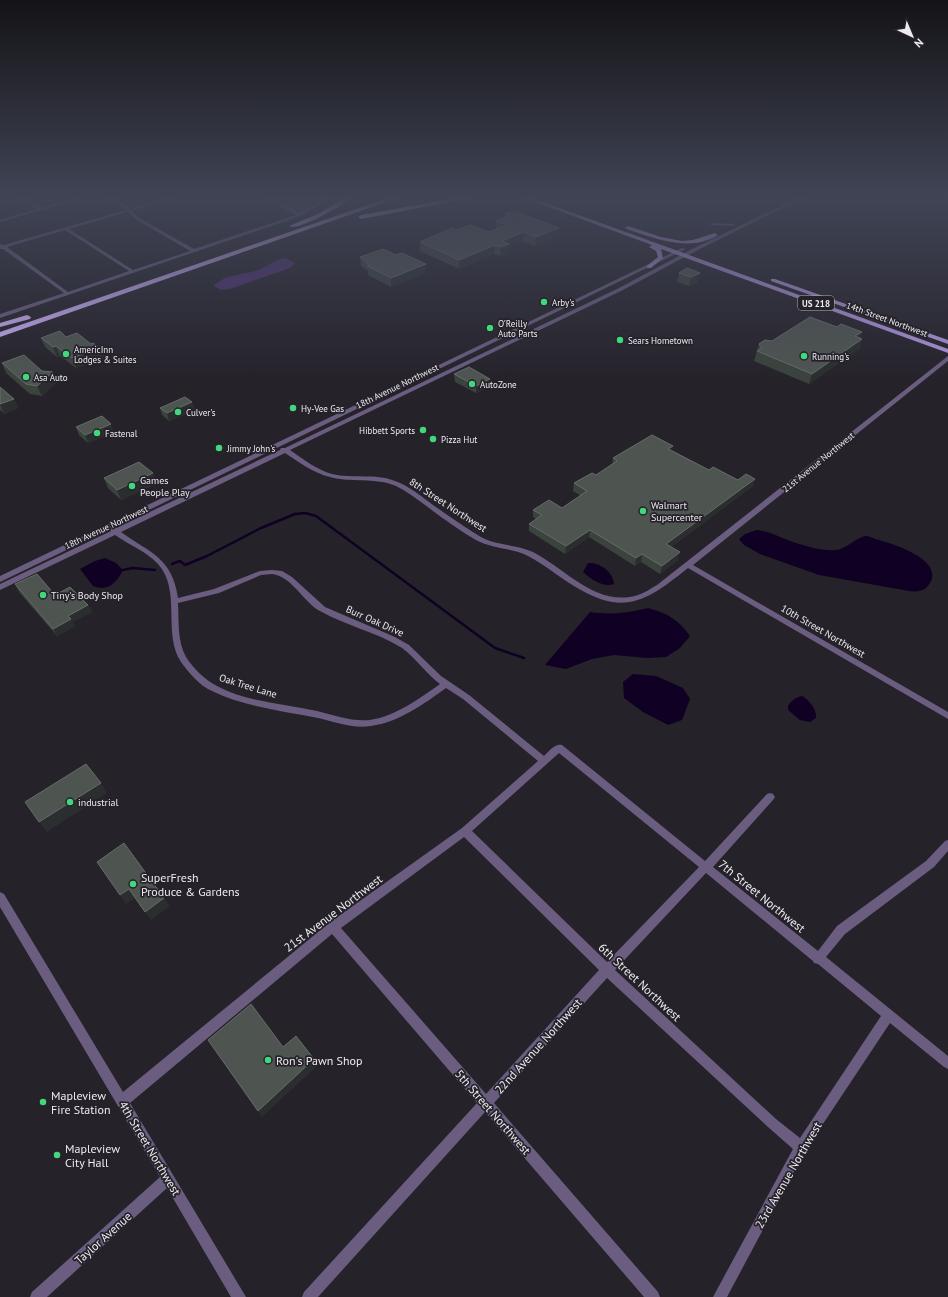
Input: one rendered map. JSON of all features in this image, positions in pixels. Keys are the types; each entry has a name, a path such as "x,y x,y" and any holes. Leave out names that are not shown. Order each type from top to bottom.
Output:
{"highway":[{"path":"0,326 202,259"},
{"path":"0,335 222,259"}],"main road":[{"path":"649,267 659,259"},
{"name":"14th Street Northwest","path":"702,259 948,351"},
{"name":"14th Street Northwest","path":"713,259 948,342"}],"street":[{"path":"17,259 68,294"},
{"path":"112,259 133,272"},
{"path":"0,316 172,259"},
{"name":"18th Avenue Northwest","path":"0,587 25,571 110,526 666,259"},
{"name":"18th Avenue Northwest","path":"0,580 117,532 621,289 674,259"},
{"name":"21st Avenue Northwest","path":"688,565 948,358"},
{"name":"8th Street Northwest","path":"278,445 309,467 332,476 378,479 392,482 405,488 481,540 518,550 530,555 587,592 602,598 625,600 643,596 660,587 688,565"},
{"name":"Oak Tree Lane","path":"110,526 162,563 169,575 176,601 178,647 184,659 208,684 215,688 264,704 351,722 366,723 380,721 391,717 424,700 446,684"},
{"name":"10th Street Northwest","path":"688,565 948,716"},
{"name":"Burr Oak Drive","path":"176,601 216,591 260,572 279,573 289,578 322,609 392,639 406,647 446,684 466,697 544,761"},
{"name":"21st Avenue Northwest","path":"122,1101 333,927 465,831 559,748"},
{"name":"7th Street Northwest","path":"559,748 948,1064"},
{"name":"22nd Avenue Northwest","path":"309,1297 607,970 706,867 770,797"},
{"name":"6th Street Northwest","path":"465,831 607,970 772,1123 801,1147"},
{"path":"818,959 841,930 930,864 948,844"},
{"name":"4th Street Northwest","path":"0,897 239,1297"},
{"name":"5th Street Northwest","path":"333,927 653,1297"},
{"name":"23rd Avenue Northwest","path":"720,1297 801,1147 888,1016"},
{"name":"Taylor Avenue","path":"37,1297 168,1179"}],"shaded area":[{"path":"282,259 287,259 295,263 290,268 230,289 221,290 214,286 223,279 256,271"},
{"path":"757,530 768,532 803,545 818,549 831,550 844,548 859,538 866,536 870,537 903,548 923,560 930,567 932,574 930,583 923,590 912,591 819,575 760,554 744,545 739,539 745,534"},
{"path":"105,558 116,563 123,570 118,579 106,588 93,586 80,569 95,561"},
{"path":"588,563 597,564 605,568 611,575 614,584 601,584 586,575 583,572"},
{"path":"648,608 661,612 677,621 690,636 680,648 666,657 647,658 614,655 592,659 566,669 545,665 590,612 619,613"},
{"path":"633,674 656,676 683,688 690,699 682,720 668,725 643,712 624,698 623,682"},
{"path":"802,696 810,702 815,711 816,718 810,722 800,720 788,710 788,706 792,701"}],"building":[{"path":"362,259 414,259 426,264 391,278 367,266 370,265"},
{"path":"687,268 700,273 691,277 679,273"},
{"name":"Running's","path":"810,317 837,327 841,324 862,332 855,336 862,339 812,374 757,351 762,348 759,344 765,340 772,341"},
{"path":"60,331 66,337 77,333 91,344 93,343 100,348 72,358 56,346 53,347 41,338"},
{"path":"24,355 42,371 53,372 37,386 26,384 2,363"},
{"path":"469,367 490,379 476,386 454,374"},
{"path":"0,387 14,399 0,404"},
{"path":"185,397 192,402 167,413 160,408"},
{"path":"102,416 111,424 85,435 76,427"},
{"name":"Walmart Supercenter","path":"652,435 673,446 668,449 709,470 713,467 738,480 746,474 755,479 666,544 680,552 662,566 642,554 636,558 590,530 566,546 529,524 542,515 533,510 549,500 562,508 587,491 574,483 592,473 596,475 617,461 613,458"},
{"path":"139,462 153,473 117,490 104,478"},
{"path":"37,574 55,595 70,587 88,605 68,616 71,619 53,629 15,584"},
{"path":"86,764 101,783 39,822 25,802"},
{"name":"SuperFresh Produce & Gardens","path":"124,843 164,898 145,912 129,889 120,895 97,862"},
{"name":"Ron's Pawn Shop","path":"251,1004 283,1047 296,1036 314,1059 258,1111 208,1040"}],"waterway":[{"path":"172,564 180,561 185,565 207,556 261,528 295,514 305,513 316,516 495,648 524,658"},
{"path":"123,570 133,568 155,570"}],"place":[{"name":"Arby's","path":"544,302"},
{"name":"O'Reilly Auto Parts","path":"490,328"},
{"name":"Sears Hometown","path":"620,340"},
{"name":"AmericInn Lodges & Suites","path":"66,354"},
{"name":"Running's","path":"804,356"},
{"name":"Asa Auto","path":"26,377"},
{"name":"AutoZone","path":"472,384"},
{"name":"Hy-Vee Gas","path":"293,408"},
{"name":"Culver's","path":"178,412"},
{"name":"Hibbett Sports","path":"423,430"},
{"name":"Fastenal","path":"97,433"},
{"name":"Pizza Hut","path":"433,439"},
{"name":"Jimmy John's","path":"219,448"},
{"name":"Games People Play","path":"132,486"},
{"name":"Walmart Supercenter","path":"643,511"},
{"name":"Tiny's Body Shop","path":"43,595"},
{"name":"industrial","path":"70,802"},
{"name":"SuperFresh Produce & Gardens","path":"133,884"},
{"name":"Ron's Pawn Shop","path":"268,1060"},
{"name":"Mapleview Fire Station","path":"43,1102"},
{"name":"Mapleview City Hall","path":"57,1155"}]}
